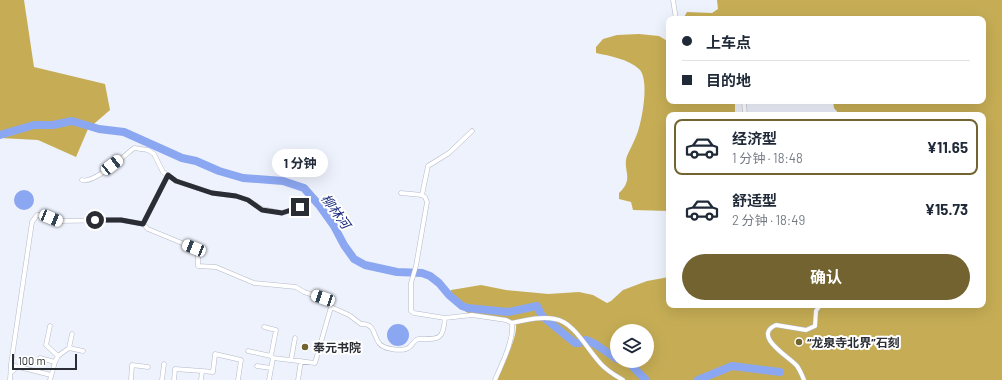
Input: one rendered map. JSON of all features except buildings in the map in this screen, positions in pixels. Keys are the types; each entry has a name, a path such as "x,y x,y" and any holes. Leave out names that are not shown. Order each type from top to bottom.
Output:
{"street":[{"path":"673,0 676,16"},
{"path":"422,196 428,166 449,153 472,131"},
{"path":"82,180 85,181 94,178 134,148 148,150 154,154 163,172 176,181 212,193 236,196 248,200 262,210 282,213 300,207"},
{"path":"143,224 168,175"},
{"path":"401,193 425,197 427,202 416,266 411,283 411,311 414,313 445,318 472,315 506,320 512,323 540,318 555,318 566,324 575,332 602,365 623,380"},
{"path":"10,380 32,222 37,214 60,222 121,220 143,224 148,229 194,248 198,255 198,266 216,267 254,283 296,287 304,292 323,298 331,307 349,315 361,324 365,324 374,329 379,343 382,346 398,350 407,349 415,340 436,338 442,335 444,331 445,318"},
{"path":"248,351 272,357 315,363 331,307"},
{"path":"804,380 796,365 784,356 769,340 768,333 772,327 776,325 806,330 815,326 816,311 818,308"},
{"path":"495,380 510,342 513,330 512,323"},
{"path":"50,326 46,345 58,356"},
{"path":"264,327 276,330 269,380"},
{"path":"50,380 58,356 69,348 72,334"},
{"path":"291,360 295,338"},
{"path":"69,348 83,351"},
{"path":"174,380 175,369 213,372 214,354 241,360 238,380"},
{"path":"40,358 55,362"},
{"path":"298,380 301,361"},
{"path":"162,380 164,364"},
{"path":"131,380 132,365 148,367"},
{"path":"11,372 14,370 15,366 51,375"},
{"path":"257,366 271,368"},
{"path":"201,380 202,371"}],"shaded area":[{"path":"0,0 24,0 34,67 105,84 110,110 88,129 76,157 38,140 0,138"},
{"path":"717,0 1002,0 1002,380 496,380 515,337 516,324 506,318 477,316 468,313 460,308 450,294 451,290 481,285 506,290 548,294 579,292 593,295 607,303 623,290 647,281 666,278 666,308 986,308 986,112 837,112 834,108 833,104 986,104 986,16 685,16 687,12 712,13 718,9"},
{"path":"639,34 659,36 666,40 666,104 735,104 735,112 666,112 666,211 633,210 631,202 619,199 619,193 624,188 627,179 627,156 637,134 641,120 645,91 642,74 639,69 619,58 596,53 596,47 603,39 617,35"}],"water":[{"path":"20,190 28,190 34,196 34,204 28,210 20,210 14,204 14,196"},
{"path":"398,324 406,327 409,335 406,343 398,346 390,343 387,335 390,327"}],"waterway":[{"name":"柳林河","path":"0,135 34,125 53,125 72,121 99,129 124,132 182,158 196,161 219,171 243,178 283,181 304,188 319,205 334,226 344,245 354,259 365,265 397,272 422,273 430,276 462,306 468,308 508,312 537,306 542,316 575,343 579,343"},
{"path":"586,340 610,354"},
{"path":"698,380 732,366 780,372"},
{"path":"634,368 646,380"}],"place":[{"name":"“龙泉寺北界”石刻","path":"799,342"},
{"name":"奉元书院","path":"305,347"}],"route":[{"path":"95,220 121,220 143,224 168,175 176,181 212,193 236,196 248,200 262,210 282,213 300,207"}]}
